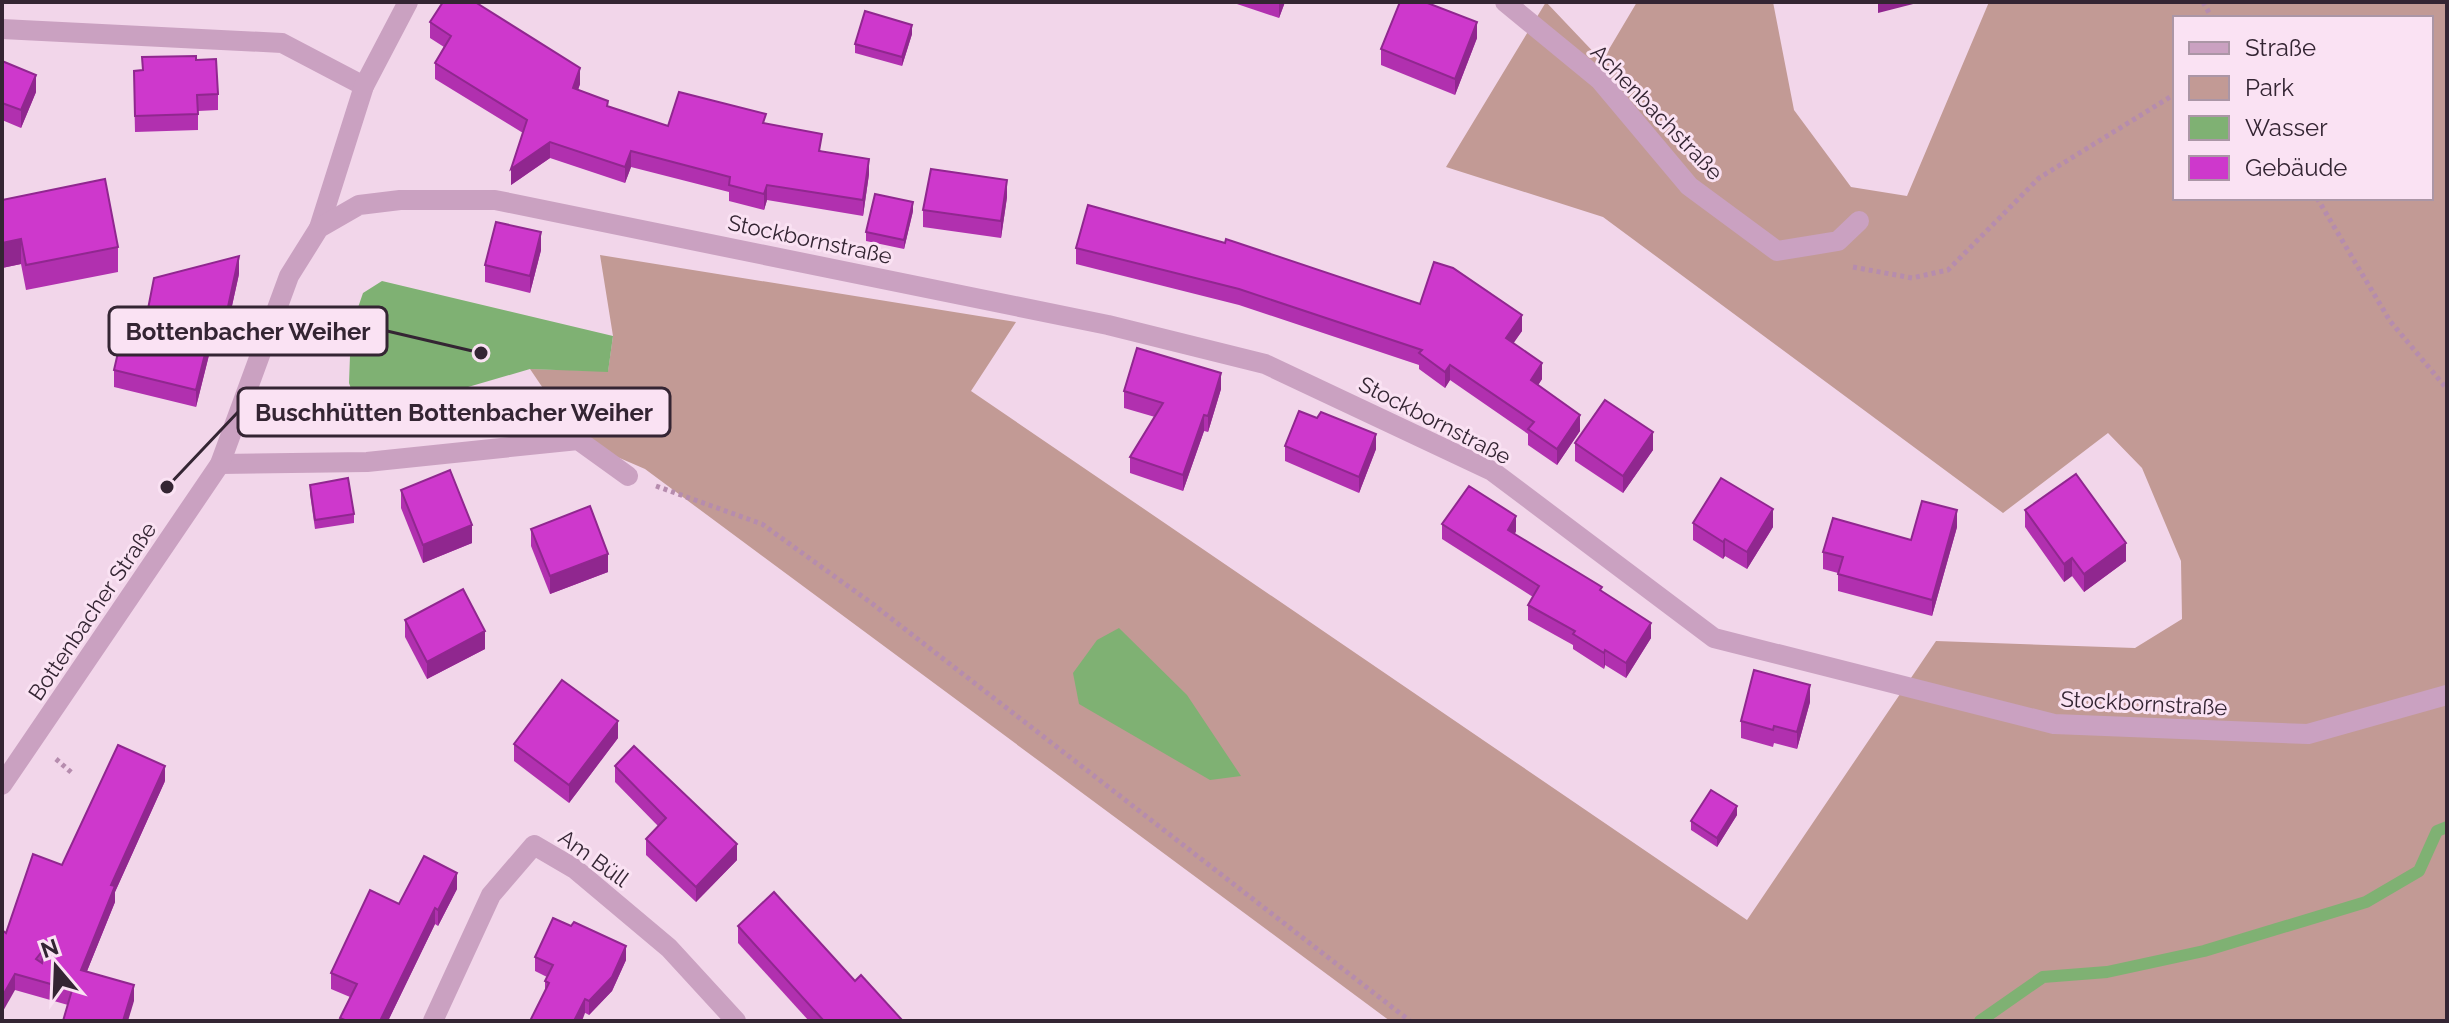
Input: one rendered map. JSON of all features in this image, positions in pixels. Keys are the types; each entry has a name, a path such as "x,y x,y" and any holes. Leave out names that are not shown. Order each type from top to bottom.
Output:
{"street":[{"name":"Bottenbacher Straße","path":"2,785 220,464 289,276 319,228 364,86 408,2"},
{"name":"Achenbachstraße","path":"1505,2 1600,80 1689,186 1777,251 1838,241 1859,221"},
{"path":"2,29 282,43 364,86"},
{"name":"Stockbornstraße","path":"359,205 400,200 495,200 1108,325 1265,364 1492,471 1714,638 2054,724 2308,734 2447,695"},
{"name":"Bottenbacher Straße","path":"319,228 359,205"},
{"path":"220,464 367,462 578,440 628,476"},
{"name":"Am Büll","path":"433,1021 491,895 534,845 575,869 669,948 736,1021"}],"path":[{"path":"1852,266 1912,278 1948,270 2039,178 2173,95"},
{"path":"2318,200 2390,321 2447,389"},
{"path":"628,476 762,524 870,602 1410,1021"}],"green space":[{"path":"1546,2 1602,61 1637,2 1773,2 1794,110 1851,187 1907,196 1989,2 2447,2 2447,1021 1390,1021 645,469 578,440 530,369 608,371 613,336 600,255 1016,322 971,391 1747,920 1936,641 2135,648 2182,619 2181,561 2142,468 2108,433 2003,513 1603,217 1446,167"}],"water":[{"path":"382,281 613,336 608,372 530,369 451,392 395,430 362,420 349,383 351,328 363,293"},
{"path":"1119,628 1187,695 1241,776 1210,780 1079,704 1073,673 1097,640"}],"building":[{"path":"443,2 475,2 580,68 573,88 608,101 607,106 668,126 679,92 766,114 763,123 822,134 819,151 869,159 863,200 767,185 764,194 729,185 730,177 631,151 625,167 550,142 511,169 527,120 435,63 451,36 430,22"},
{"path":"1400,2 1425,2 1477,22 1455,79 1381,49"},
{"path":"865,11 912,25 902,57 855,44"},
{"path":"196,56 196,60 216,59 218,94 197,95 198,114 135,116 134,71 143,70 142,57"},
{"path":"2,61 36,75 21,110 2,103"},
{"path":"931,169 1007,180 1001,221 923,210"},
{"path":"105,179 118,247 26,265 21,239 2,243 2,200"},
{"path":"875,194 913,202 904,240 866,232"},
{"path":"1088,205 1225,243 1226,239 1420,304 1434,262 1453,268 1522,315 1506,338 1542,363 1531,380 1580,415 1557,449 1528,429 1534,422 1450,365 1445,372 1419,353 1422,350 1239,289 1076,248"},
{"path":"496,222 541,232 530,276 485,265"},
{"path":"239,256 226,316 215,314 196,390 114,370 122,335 142,340 154,278"},
{"path":"1137,348 1221,373 1208,416 1204,415 1183,475 1130,457 1163,403 1124,391"},
{"path":"1605,400 1653,432 1623,476 1575,443"},
{"path":"1299,411 1317,418 1321,412 1376,434 1359,477 1285,446"},
{"path":"450,470 472,525 423,545 401,490"},
{"path":"2076,474 2126,543 2084,574 2072,558 2064,564 2025,510"},
{"path":"348,478 354,514 315,520 310,485"},
{"path":"1721,478 1773,509 1747,552 1725,539 1723,542 1693,523"},
{"path":"1469,486 1516,516 1508,530 1602,587 1600,590 1651,623 1626,663 1605,650 1604,653 1573,634 1575,631 1528,605 1539,586 1442,524"},
{"path":"1922,501 1957,510 1932,600 1838,574 1843,557 1823,552 1833,518 1911,540"},
{"path":"590,506 608,554 550,576 531,529"},
{"path":"463,589 485,631 427,662 405,620"},
{"path":"1754,670 1810,685 1797,732 1774,726 1773,730 1741,721"},
{"path":"562,680 618,721 569,785 514,744"},
{"path":"118,745 165,766 111,885 115,886 81,970 134,985 123,1021 63,1021 72,990 15,974 2,997 2,930 6,933 33,854 62,865","holes":["44,949 42,963 36,959"]},
{"path":"634,746 737,844 696,887 646,839 666,818 615,766"},
{"path":"1711,790 1737,806 1717,838 1691,821"},
{"path":"424,856 457,873 438,910 435,908 380,1021 347,1021 340,1018 357,984 331,973 370,890 399,904"},
{"path":"774,892 855,981 861,975 902,1020 824,1021 738,926"},
{"path":"553,918 571,926 574,922 626,946 612,977 589,1001 585,999 574,1021 530,1021 549,983 545,981 553,965 535,957"}],"waterway":[{"path":"1980,1021 2043,977 2107,972 2204,951 2366,902 2419,871 2437,831 2447,827"}],"place":[{"name":"Bottenbacher Weiher","path":"481,353"},
{"name":"Buschhütten Bottenbacher Weiher","path":"167,487"}]}
